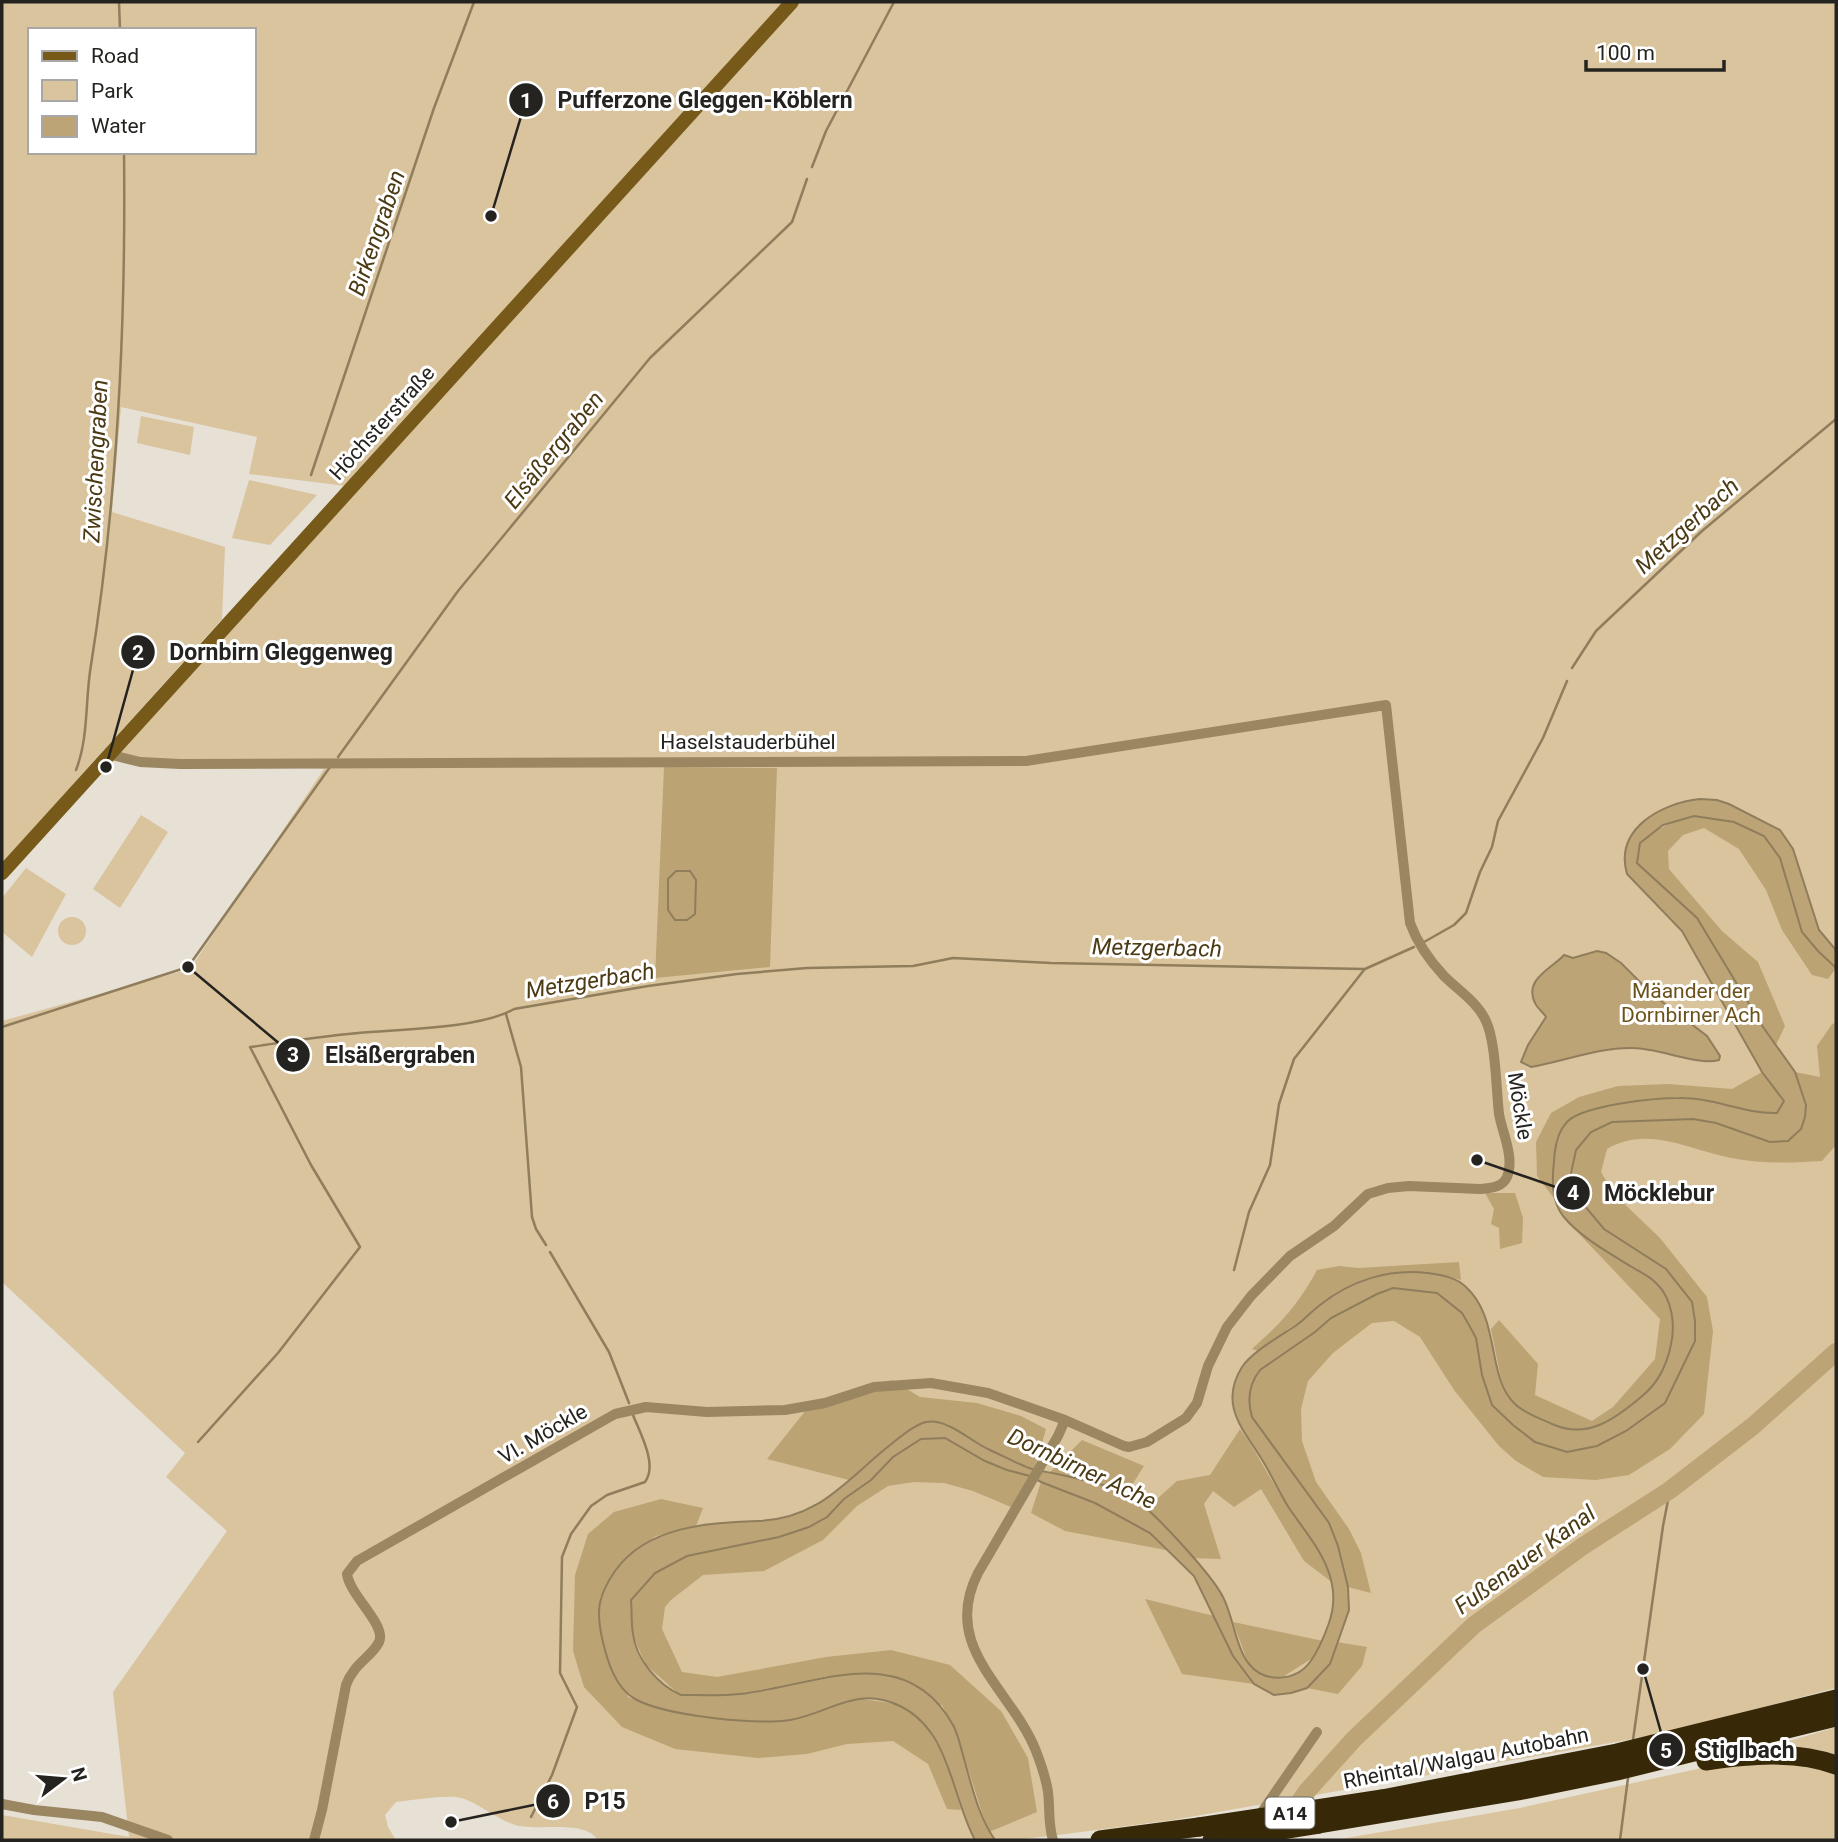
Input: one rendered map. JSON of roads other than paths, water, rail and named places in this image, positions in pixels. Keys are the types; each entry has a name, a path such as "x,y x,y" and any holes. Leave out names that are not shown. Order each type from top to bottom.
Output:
{"highway":[{"name":"Rheintal/Walgau Autobahn","path":"1100,1840 1206,1834 1382,1799 1516,1782 1645,1755 1836,1699"},
{"name":"Rheintal/Walgau Autobahn","path":"1645,1755 1836,1717"},
{"path":"1645,1755 1670,1767 1710,1760 1772,1756 1799,1757 1836,1765"}],"main road":[{"name":"Höchsterstraße","path":"2,873 792,2"}],"street":[{"name":"Haselstauderbühel","path":"108,754 140,762 180,764 1026,761 1386,705"},
{"name":"Möckle","path":"1065,1420 1124,1446 1138,1446 1153,1440 1178,1424 1193,1410 1212,1357 1227,1327 1274,1271 1340,1220 1368,1194 1409,1186 1463,1190 1494,1188 1507,1177 1508,1150 1500,1116 1488,1024 1478,1007 1432,961 1410,923 1386,705"},
{"name":"VI. Möckle","path":"314,1840 346,1685 355,1667 379,1642 380,1633 376,1621 351,1589 347,1574 350,1568 357,1561 615,1415 646,1407 707,1412 785,1410 825,1403 874,1387 931,1383 988,1393 1065,1420"},
{"path":"1053,1840 1048,1790 1036,1750 1023,1723 983,1669 968,1630 966,1614 971,1587 1065,1420"},
{"path":"1244,1840 1271,1796 1317,1732"},
{"path":"2,1804 102,1817 168,1840"}],"water":[{"path":"1700,799 1729,804 1780,830 1793,849 1819,930 1836,950 1836,968 1802,932 1780,858 1764,836 1734,822 1694,816 1663,825 1640,843 1637,863 1697,918 1763,1027 1795,1072 1806,1105 1801,1129 1788,1141 1770,1142 1716,1123 1693,1119 1612,1122 1591,1132 1576,1150 1570,1178 1583,1204 1604,1229 1666,1269 1692,1302 1695,1341 1665,1403 1626,1431 1597,1446 1567,1452 1535,1442 1492,1405 1482,1375 1476,1338 1462,1313 1437,1293 1393,1288 1331,1318 1260,1370 1250,1392 1252,1417 1329,1523 1348,1587 1349,1610 1330,1664 1307,1688 1291,1693 1274,1695 1254,1684 1233,1656 1194,1576 1150,1533 1095,1503 985,1461 945,1438 921,1439 893,1457 871,1480 844,1499 827,1517 809,1527 779,1537 687,1556 655,1573 631,1600 632,1630 643,1662 664,1685 681,1695 740,1694 856,1674 884,1675 910,1682 933,1698 953,1725 980,1810 995,1840 975,1840 940,1748 917,1717 900,1706 884,1700 857,1699 790,1720 734,1720 649,1705 635,1699 622,1688 606,1655 599,1611 605,1588 628,1556 644,1544 679,1530 719,1523 779,1519 815,1506 908,1431 926,1422 951,1427 1029,1468 1101,1485 1136,1499 1178,1540 1217,1587 1249,1664 1263,1675 1272,1677 1280,1678 1297,1673 1313,1657 1329,1623 1333,1606 1330,1576 1317,1548 1289,1508 1241,1426 1233,1404 1235,1380 1253,1355 1344,1289 1370,1278 1398,1273 1427,1273 1453,1279 1466,1287 1477,1300 1484,1315 1506,1393 1519,1407 1552,1424 1577,1430 1600,1425 1647,1392 1660,1376 1670,1349 1672,1314 1666,1297 1644,1274 1586,1238 1570,1224 1559,1210 1554,1197 1553,1175 1556,1145 1561,1130 1568,1121 1589,1111 1638,1101 1692,1098 1752,1111 1777,1113 1784,1101 1762,1072 1682,931 1627,874 1627,844 1644,821 1670,806"},
{"path":"676,871 690,871 696,880 695,914 687,920 675,920 668,910 668,879"},
{"path":"1597,951 1606,953 1621,963 1652,994 1707,1036 1720,1056 1719,1060 1700,1061 1643,1049 1621,1048 1531,1067 1521,1062 1528,1045 1546,1017 1532,995 1536,981 1564,955 1573,958"}],"waterway":[{"name":"Zwischengraben","path":"119,2 120,28"},
{"name":"Birkengraben","path":"311,475 434,108 474,2"},
{"name":"Elsäßergraben","path":"812,167 826,131 894,2"},
{"name":"Zwischengraben","path":"76,770 85,731 114,474 122,345 124,154"},
{"name":"Elsäßergraben","path":"338,757 458,591 650,358 792,222 807,179"},
{"name":"Metzgerbach","path":"1572,668 1596,631 1702,531 1836,419"},
{"name":"Metzgerbach","path":"1424,942 1454,925 1466,913 1492,847 1498,821 1543,738 1567,681"},
{"name":"Elsäßergraben","path":"2,1027 188,967 330,767"},
{"name":"Metzgerbach","path":"198,1442 278,1353 360,1247 311,1165 250,1047 344,1034 481,1021 514,1009 737,974 807,968 913,966 953,958 1051,963 1365,969 1414,947"},
{"path":"1234,1270 1249,1212 1270,1165 1279,1104 1294,1059 1364,970"},
{"path":"506,1014 521,1067 532,1217 546,1245"},
{"path":"550,1252 609,1352 629,1403"},
{"name":"Fußenauer Kanal","path":"1286,1821 1308,1790 1354,1739 1474,1625 1583,1546 1670,1490 1753,1426 1836,1352"},
{"path":"531,1817 552,1775 577,1707 560,1673 562,1557 571,1534 591,1506 607,1495 645,1482 649,1475 649,1458 633,1415"},
{"path":"1633,1740 1670,1490"},
{"path":"1620,1840 1628,1778"}],"place":[{"name":"Pufferzone Gleggen-Köblern","path":"491,216"},
{"name":"Dornbirn Gleggenweg","path":"106,767"},
{"name":"Elsäßergraben","path":"188,967"},
{"name":"Möcklebur","path":"1477,1160"},
{"name":"Stiglbach","path":"1643,1669"},
{"name":"P15","path":"451,1822"}],"park label":[{"name":"Mäander der Dornbirner Ach","path":"1691,1003"}],"water label":[{"name":"Dornbirner Ache","path":"1082,1469"}]}
